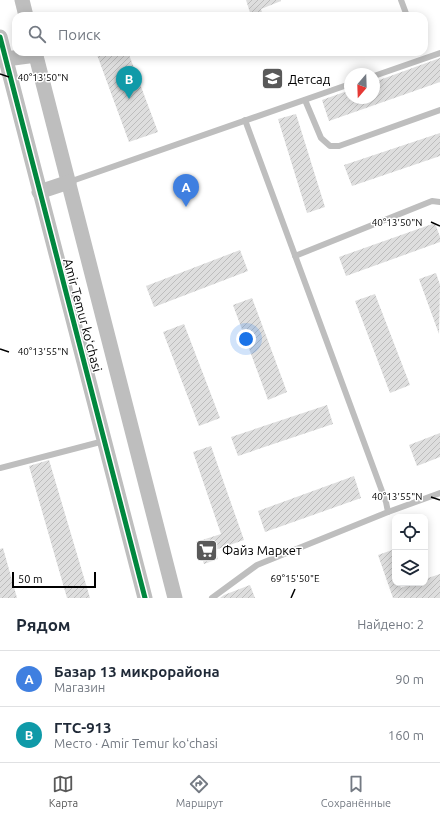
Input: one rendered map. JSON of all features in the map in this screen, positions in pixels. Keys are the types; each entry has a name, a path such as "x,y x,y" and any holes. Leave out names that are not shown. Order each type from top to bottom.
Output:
{"street":[{"path":"22,0 25,12"},
{"name":"Amir Temur koʻchasi","path":"0,37 145,598"},
{"path":"6,60 26,56"},
{"name":"Amir Temur koʻchasi","path":"37,56 175,598"},
{"path":"39,192 69,182"}],"lane":[{"path":"401,0 406,12"},
{"path":"380,74 440,53"},
{"path":"69,182 344,86"},
{"path":"305,100 321,138 330,146 339,146 440,110"},
{"path":"245,120 384,495 388,512"},
{"path":"295,256 432,201 440,202"},
{"path":"0,468 104,441"},
{"path":"212,598 257,566 388,512 440,493"}],"building":[{"path":"246,0 281,0 261,9 262,12 250,12"},
{"path":"97,56 130,56 158,132 129,142"},
{"path":"440,58 440,82 380,103 380,80"},
{"path":"344,92 344,104 377,104 329,121 322,100"},
{"path":"296,114 325,207 307,213 278,119"},
{"path":"440,133 440,156 352,186 344,165"},
{"path":"435,223 440,237 440,242 346,276 339,257"},
{"path":"240,250 248,271 154,307 146,286"},
{"path":"436,273 440,285 439,334 419,279"},
{"path":"375,294 410,385 390,393 355,301"},
{"path":"252,298 287,392 268,400 233,305"},
{"path":"184,324 220,418 199,426 163,332"},
{"path":"327,405 333,424 238,456 231,437"},
{"path":"440,433 440,457 417,466 409,445"},
{"path":"211,446 244,540 215,550 218,559 204,564 196,542 221,534 193,452"},
{"path":"49,460 90,598 67,598 29,466"},
{"path":"354,476 361,498 265,532 258,511"},
{"path":"3,548 17,598 0,598 0,549"},
{"path":"392,550 392,586 400,586 401,588 406,586 428,586 428,578 440,574 440,598 393,598 378,555"},
{"path":"250,585 255,598 220,598 224,595"}],"cycle path":[{"path":"0,37 145,598"}],"place":[{"name":"Детсад","path":"272,79"},
{"name":"ГТС-913","path":"129,99"},
{"name":"Базар 13 микрорайона","path":"186,207"},
{"name":"Файз Маркет","path":"207,550"}]}
